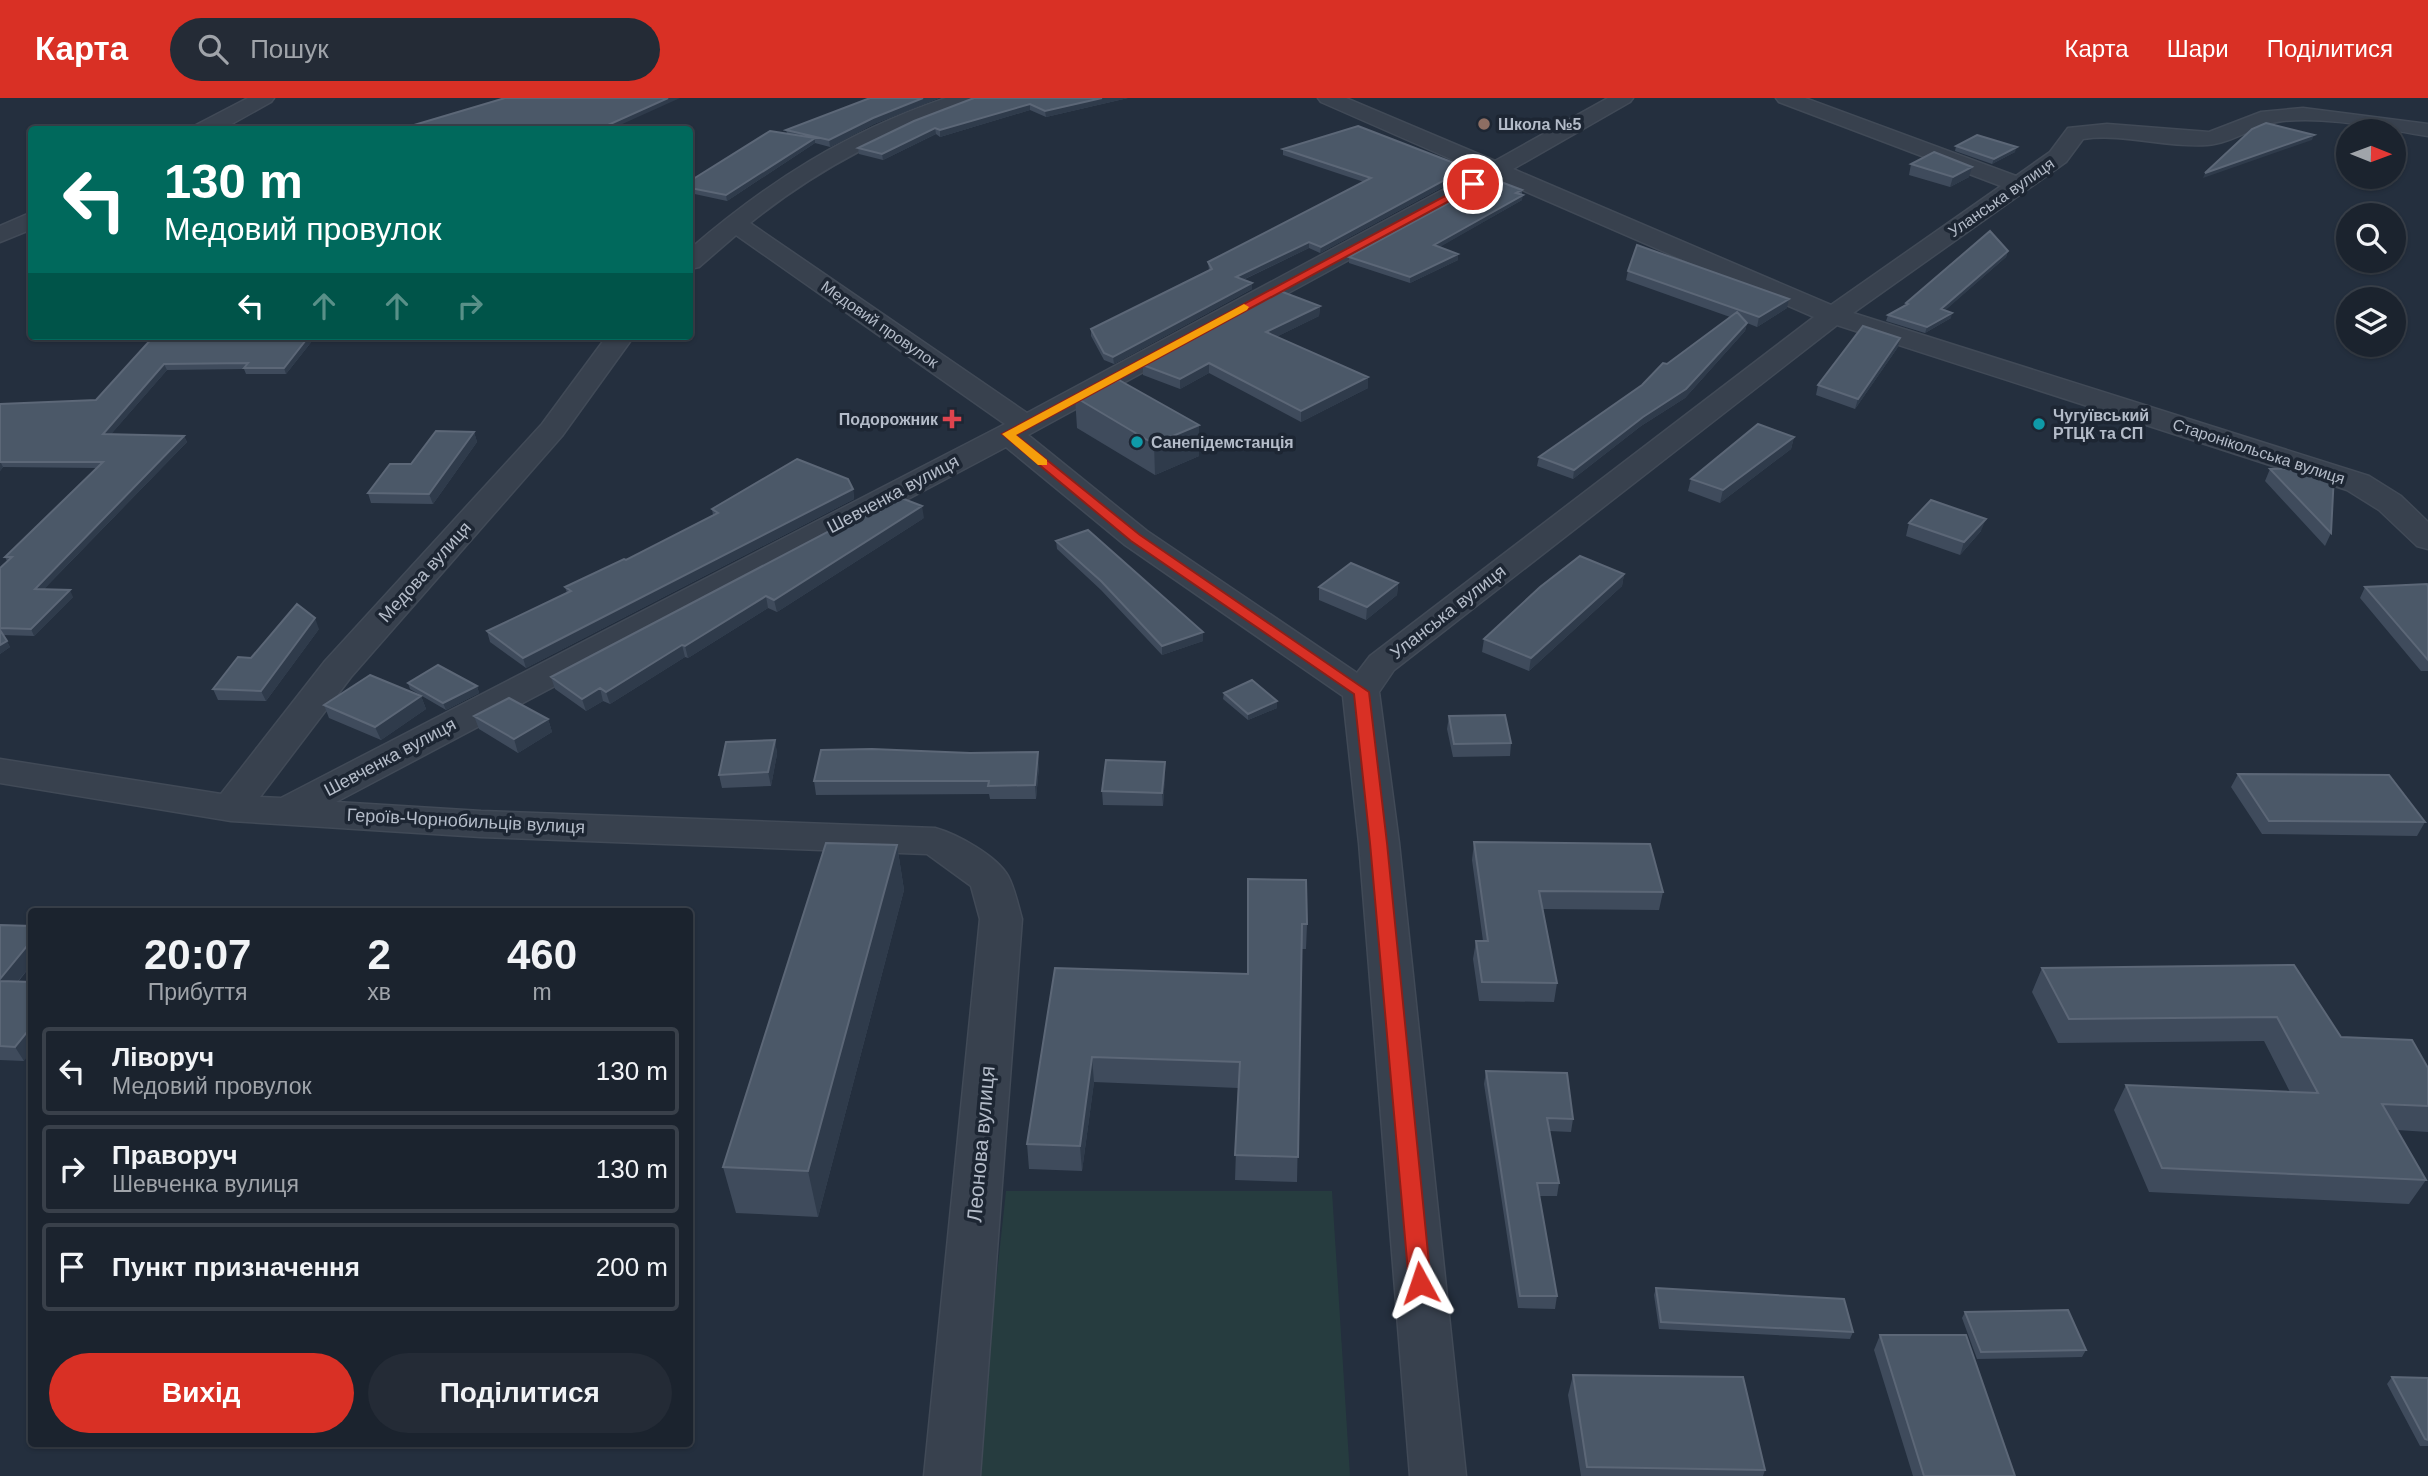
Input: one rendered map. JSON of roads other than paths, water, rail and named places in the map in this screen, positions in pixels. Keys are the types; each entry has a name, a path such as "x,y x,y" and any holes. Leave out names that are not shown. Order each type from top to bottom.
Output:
{"street":[{"path":"212,126 264,98"},
{"path":"693,259 784,186 832,155 899,124 967,98"},
{"path":"1328,98 1833,315"},
{"name":"Шевченка вулиця","path":"286,812 1017,430 1497,171 1623,98"},
{"path":"1786,98 2018,185"},
{"name":"Уланська вулиця","path":"1361,692 1381,663 1833,315 2058,157 2076,133 2122,130 2198,139 2216,138 2269,117 2285,115 2363,121 2428,130"},
{"path":"0,235 28,221"},
{"name":"Медовий провулок","path":"735,223 1017,430 1136,538 1361,692"},
{"name":"Старонікольська вулиця","path":"1833,315 2358,483 2390,503 2428,539"},
{"name":"Медова вулиця","path":"231,808 338,669 552,430 618,340"},
{"path":"1361,692 1379,843 1438,1476"},
{"name":"Героїв-Чорнобильців вулиця","path":"0,771 231,808 481,824 935,841"},
{"name":"Леонова вулиця","path":"935,841 963,858 990,880 1001,919 952,1476"}],"place":[{"name":"Школа №5","path":"1484,124"},
{"name":"Подорожник","path":"952,419"},
{"name":"Чугуївський РТЦК та СП","path":"2039,424"},
{"name":"Санепідемстанція","path":"1137,442"}]}
